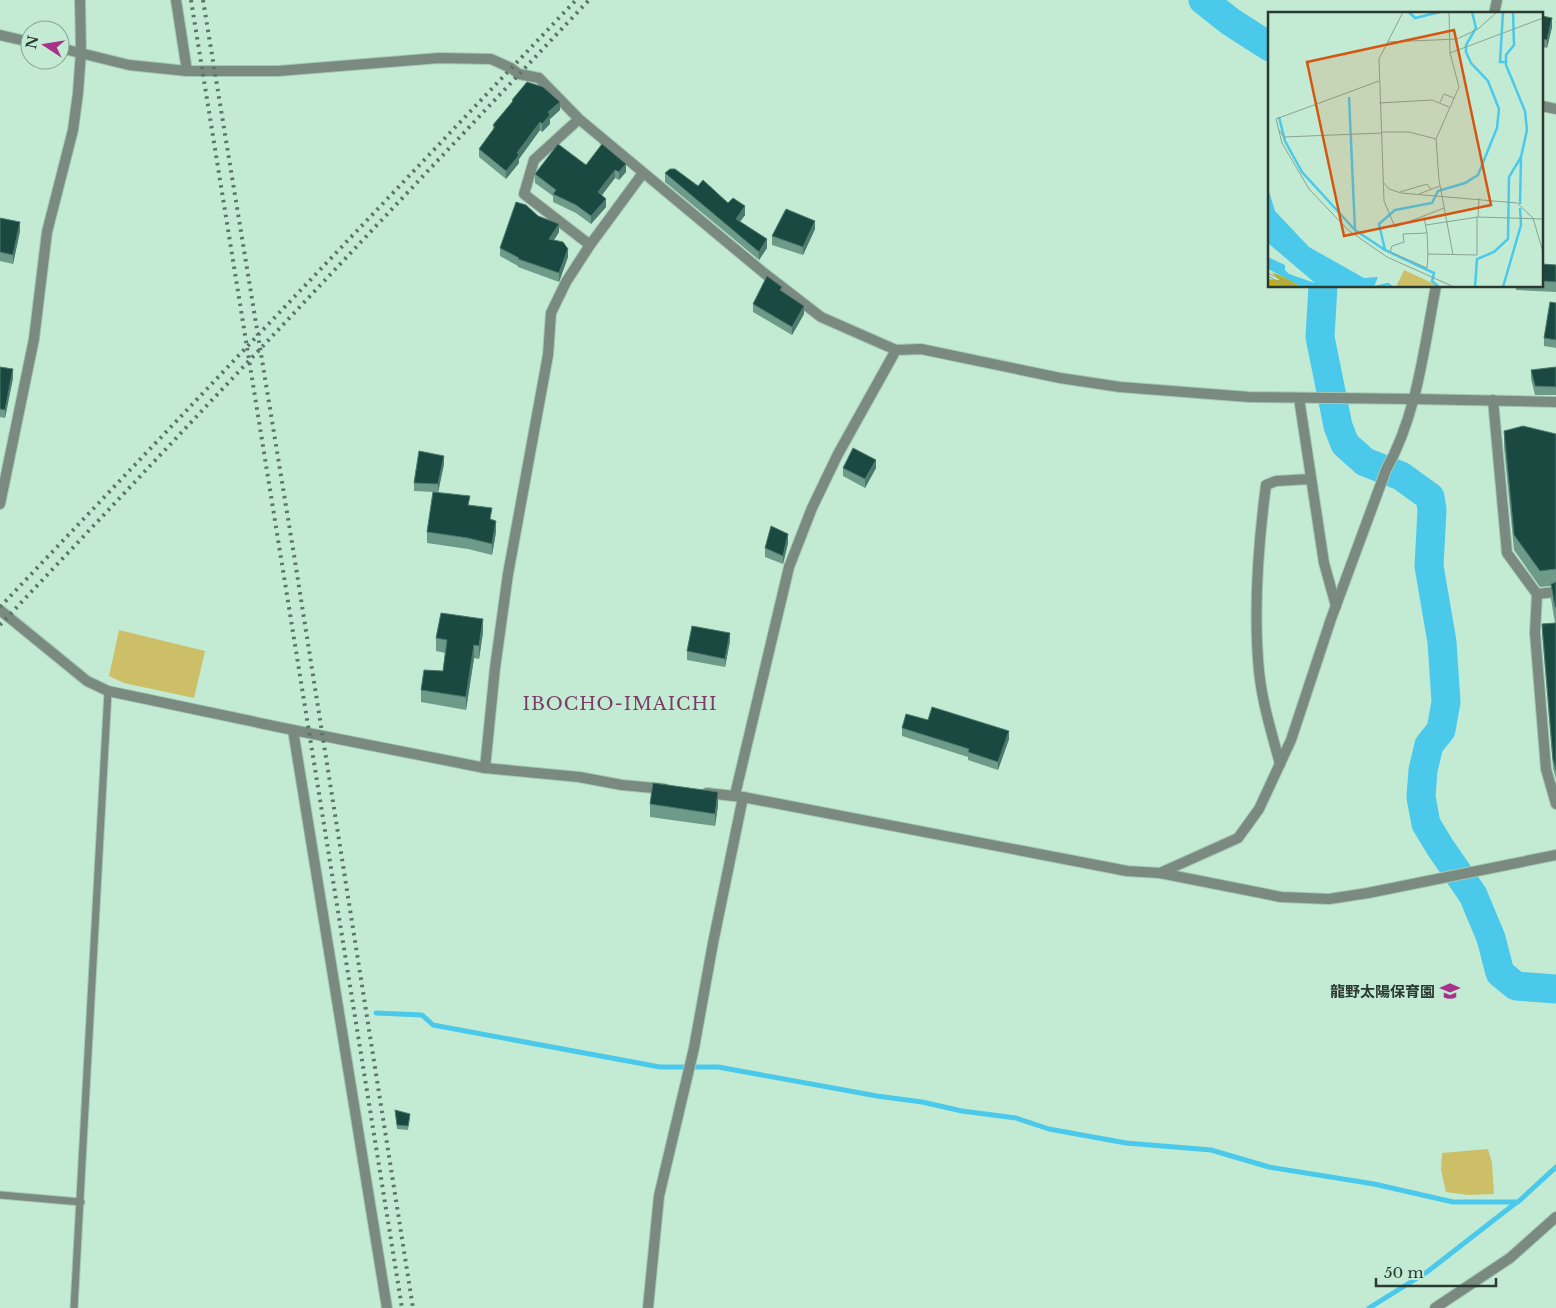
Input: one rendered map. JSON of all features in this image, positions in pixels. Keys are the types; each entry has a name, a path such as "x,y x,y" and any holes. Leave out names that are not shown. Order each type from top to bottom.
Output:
{"street":[{"path":"0,504 34,339 47,232 73,130 81,52 80,0"},
{"path":"176,0 186,71"},
{"path":"0,35 20,40"},
{"path":"70,50 129,65 186,71 278,71 439,58 491,59 511,68 519,74 539,78 579,120 764,273 821,316 896,350 921,349 1060,378 1120,386 1249,397 1556,402"},
{"path":"579,120 534,160 524,194 590,245"},
{"path":"485,768 495,668 508,574 548,355 551,313 566,282 590,245 643,173"},
{"path":"1160,873 1238,838 1259,809 1291,740 1336,606 1414,399 1436,288"},
{"path":"648,1308 659,1196 694,1048 739,796 789,567 812,508 838,454 896,350"},
{"path":"1299,398 1324,563 1336,606"},
{"path":"1494,400 1507,553 1537,594 1535,633 1546,769 1556,804"},
{"path":"1280,764 1271,733 1259,672 1256,614 1259,544 1266,485 1276,481 1311,479"},
{"path":"1537,594 1556,592"},
{"path":"0,610 88,682 108,691 485,768 580,777 622,785 679,790"},
{"path":"293,730 387,1308"},
{"path":"697,792 739,796 1127,871 1160,873 1280,897 1329,899 1368,893 1556,855"},
{"path":"1435,1308 1510,1258 1556,1217"}],"lane":[{"path":"74,1308 108,691"},
{"path":"0,1195 81,1202"}],"shaded area":[{"path":"119,630 205,651 194,698 124,683 109,676"},
{"path":"1488,1149 1492,1163 1494,1194 1468,1195 1446,1192 1441,1170 1442,1153"}],"building":[{"path":"1544,16 1552,18 1547,40 1544,39"},
{"path":"527,82 543,87 560,102 548,112 550,115 542,124 540,122 517,153 519,155 506,171 479,149 495,127 493,125"},
{"path":"558,144 586,165 602,144 626,164 619,172 615,170 598,192 606,199 591,216 576,205 553,194 556,190 535,174"},
{"path":"670,169 675,169 698,186 703,180 728,203 733,198 745,206 736,219 767,239 759,252 665,173"},
{"path":"516,202 526,205 538,216 559,224 549,239 563,242 568,249 559,273 518,259 500,248"},
{"path":"786,209 815,221 803,247 772,236"},
{"path":"0,218 20,222 13,255 0,252"},
{"path":"1544,264 1556,265 1556,282 1544,281"},
{"path":"767,276 782,287 780,290 804,306 792,327 753,304"},
{"path":"1550,302 1556,303 1556,340 1544,338"},
{"path":"0,367 13,369 5,410 0,409"},
{"path":"1556,367 1556,387 1535,386 1531,370"},
{"path":"1523,426 1556,434 1556,569 1540,571 1514,535 1504,431"},
{"path":"853,448 876,460 865,479 843,468"},
{"path":"419,451 444,456 438,484 414,483"},
{"path":"433,492 470,496 468,505 492,508 490,519 496,521 492,544 468,538 427,532"},
{"path":"771,526 788,534 783,556 765,548"},
{"path":"1556,582 1556,607 1555,607 1551,584"},
{"path":"441,613 483,619 479,646 474,645 466,697 421,690 424,670 443,671 447,640 436,638"},
{"path":"1556,623 1556,770 1553,759 1542,624"},
{"path":"692,626 730,633 725,659 687,651"},
{"path":"932,707 1009,731 998,762 968,752 969,749 902,728 906,714 928,720"},
{"path":"653,783 718,792 715,814 650,804"},
{"path":"395,1110 410,1114 408,1126 397,1125"}],"waterway":[{"path":"1203,0 1231,22 1268,46"},
{"path":"1323,288 1320,337 1338,426 1345,444 1365,462 1401,476 1430,497 1432,510 1429,566 1442,642 1446,702 1441,730 1429,745 1423,770 1421,797 1426,824 1473,895 1491,938 1500,973 1516,986 1556,989"},
{"path":"376,1013 422,1015 433,1025 660,1067 718,1067 877,1096 922,1102 962,1111 1016,1118 1049,1129 1126,1143 1211,1150 1269,1167 1374,1184 1453,1202 1518,1202 1556,1167"},
{"path":"1369,1308 1427,1272 1517,1202"}],"railway":[{"path":"191,0 402,1308"},
{"path":"203,0 294,555 413,1308"},
{"path":"0,607 576,0"},
{"path":"0,625 589,0"}],"place":[{"name":"龍野太陽保育園","path":"1450,991"}],"district":[{"name":"IBOCHO-IMAICHI","path":"620,704"}]}
